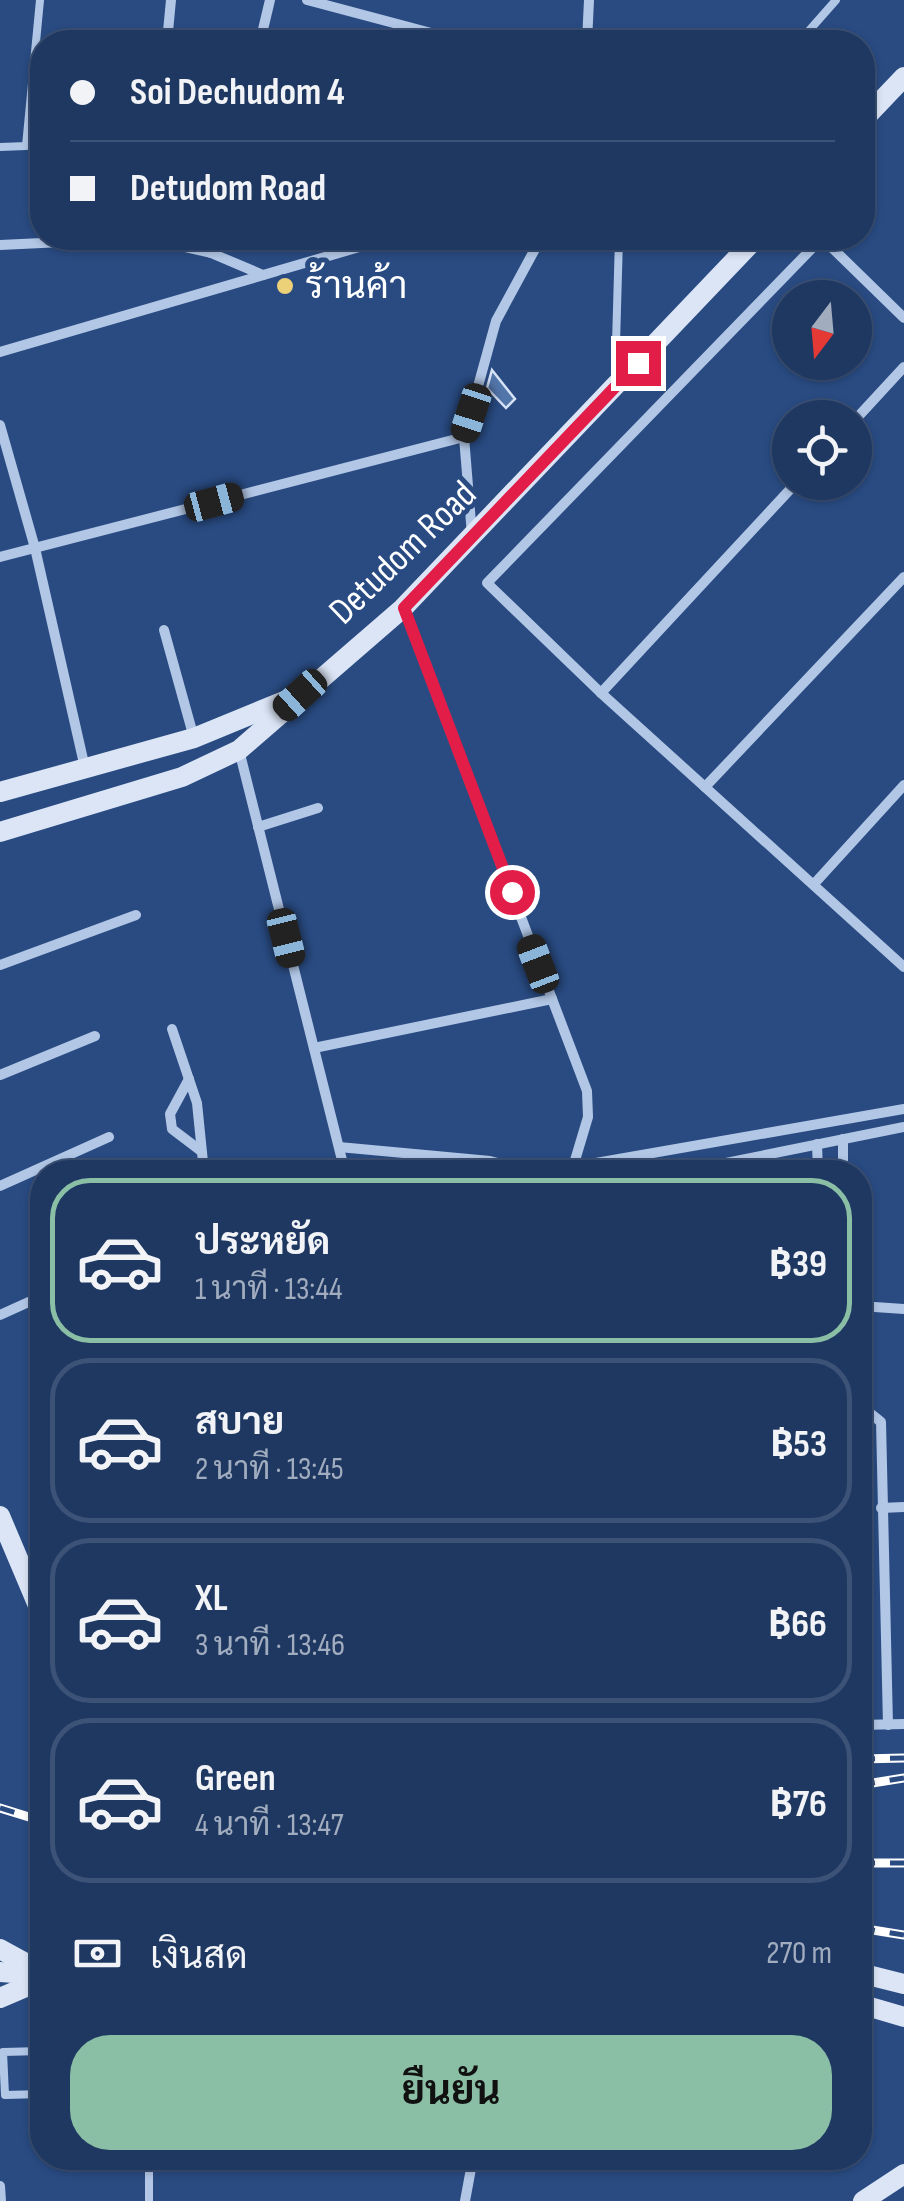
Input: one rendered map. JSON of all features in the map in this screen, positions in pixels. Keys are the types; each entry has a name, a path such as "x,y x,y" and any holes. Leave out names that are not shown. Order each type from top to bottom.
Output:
{"main road":[{"path":"875,107 904,77"},
{"name":"Detudom Road","path":"0,832 182,777 239,750 404,608 745,250"},
{"name":"Detudom Road","path":"0,792 194,738 300,695"},
{"path":"84,768 94,804"},
{"path":"0,1516 30,1587"},
{"path":"0,1948 30,1952"},
{"path":"0,1948 30,1968"},
{"path":"0,1972 30,1975"},
{"path":"872,1975 904,1984"},
{"path":"0,1998 30,1982"},
{"path":"872,2008 904,2017"},
{"path":"864,2201 904,2174"}],"street":[{"path":"168,30 171,0"},
{"path":"263,30 270,0"},
{"path":"307,0 420,30"},
{"path":"587,30 589,0"},
{"path":"0,245 30,244"},
{"path":"198,250 264,276"},
{"path":"0,352 350,250"},
{"path":"472,538 464,437 496,321 534,250"},
{"path":"810,250 488,583 601,692 904,967"},
{"path":"834,250 904,318"},
{"path":"872,402 904,367"},
{"path":"0,425 35,548 84,768"},
{"path":"0,557 464,437"},
{"path":"601,692 780,500"},
{"path":"705,788 904,578"},
{"path":"404,608 587,1091 588,1117 575,1160"},
{"path":"164,630 194,738"},
{"path":"239,750 342,1160"},
{"path":"814,884 904,785"},
{"path":"258,827 318,808"},
{"path":"0,965 136,915"},
{"path":"314,1048 552,999"},
{"path":"172,1029 202,1128 203,1160"},
{"path":"0,1076 96,1036"},
{"path":"189,1079 170,1114 172,1130 202,1150"},
{"path":"626,1160 904,1109"},
{"path":"739,1160 904,1127"},
{"path":"57,1160 108,1137"},
{"path":"842,1139 843,1160"},
{"path":"817,1144 818,1160"},
{"path":"339,1147 479,1160"},
{"path":"0,1186 30,1172"},
{"path":"0,1315 30,1301"},
{"path":"872,1307 904,1309"},
{"path":"872,1414 882,1422 888,1725"},
{"path":"881,1508 904,1508"},
{"path":"872,1726 904,1724"},
{"path":"465,2201 471,2170"},
{"path":"0,2186 2,2201"}],"lane":[{"path":"37,30 40,0"},
{"path":"810,30 836,0"},
{"path":"0,148 26,146 30,104"},
{"path":"614,388 619,250"},
{"path":"30,2051 3,2052 5,2095 30,2094"},
{"path":"149,2170 149,2201"}],"building":[{"path":"492,370 515,399 506,408 487,388"}],"railway":[{"path":"872,1759 904,1758"},
{"path":"872,1783 904,1778"},
{"path":"0,1808 30,1817"},
{"path":"872,1863 904,1863"},
{"path":"872,1930 904,1935"}],"place":[{"name":"ร้านค้า","path":"285,286"}],"route":[{"path":"512,892 404,608 638,363"}]}
